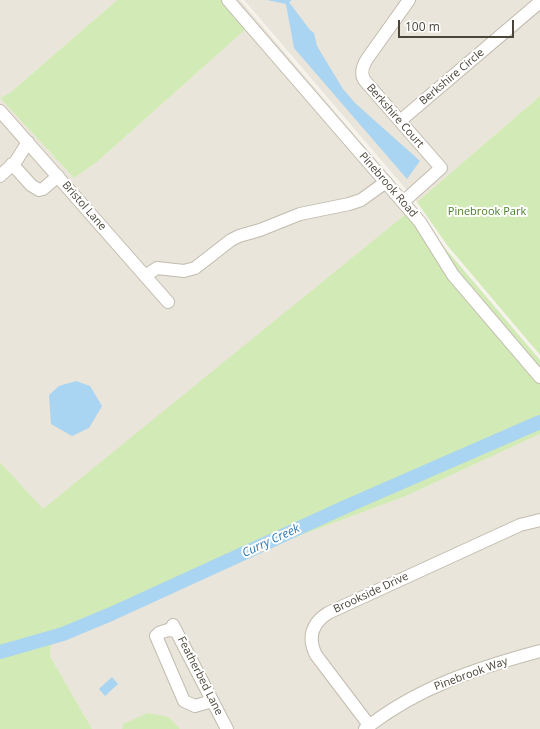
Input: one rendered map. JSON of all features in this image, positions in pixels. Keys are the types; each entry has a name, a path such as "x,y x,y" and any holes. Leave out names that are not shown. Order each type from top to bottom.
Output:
{"street":[{"name":"Pinebrook Road","path":"228,0 403,202 426,230 452,275 540,376"},
{"name":"Berkshire Court","path":"403,202 441,168 365,82 362,76 362,70 366,60 409,0"},
{"name":"Berkshire Circle","path":"400,121 540,2"},
{"name":"Bristol Lane","path":"0,111 168,302"},
{"path":"0,176 12,164 28,142"},
{"path":"12,164 31,185 39,190 58,176"},
{"path":"145,276 157,268 184,271 195,268 231,240 239,236 260,230 300,214 349,204 360,200 386,182"},
{"name":"Brookside Drive","path":"367,727 316,655 311,642 312,634 318,621 328,613 520,525 540,520"},
{"name":"Featherbed Lane","path":"212,700 195,706 184,701 156,636 159,633 175,627 227,729"},
{"name":"Pinebrook Way","path":"367,727 407,701 447,680 540,651"}],"shaded area":[{"path":"0,0 117,0 11,92 0,98"},
{"path":"234,0 240,0 415,206 413,208"},
{"path":"244,0 540,0 540,96 417,202"},
{"path":"247,28 405,215 43,510 0,462 0,98 74,178 97,162"},
{"path":"540,434 540,647 367,722 358,729 180,729 169,717 123,724 122,729 92,729 50,656 51,645 248,555 406,496"},
{"path":"540,656 540,729 372,729 392,715 449,684"}],"green space":[{"path":"117,0 223,0 247,28 97,162 74,178 0,98 11,92"},
{"name":"Pinebrook Park","path":"540,96 540,355 447,245 417,202"},
{"path":"415,206 444,247 540,360 540,370 456,273 413,208"},
{"path":"407,213 540,383 540,434 406,496 248,555 51,645 50,656 92,729 0,729 0,462 43,509"},
{"path":"148,713 169,717 180,729 122,729 123,724"}],"water":[{"path":"267,0 292,0 289,2 310,30 314,33 317,46 343,89 355,103 420,161 407,179 294,48 286,4"},
{"path":"76,381 90,386 102,406 89,428 72,436 51,424 49,395 59,386"},
{"path":"112,677 118,684 105,696 99,689"}],"waterway":[{"name":"Curry Creek","path":"0,652 63,634 111,614 345,507 540,422"}]}
